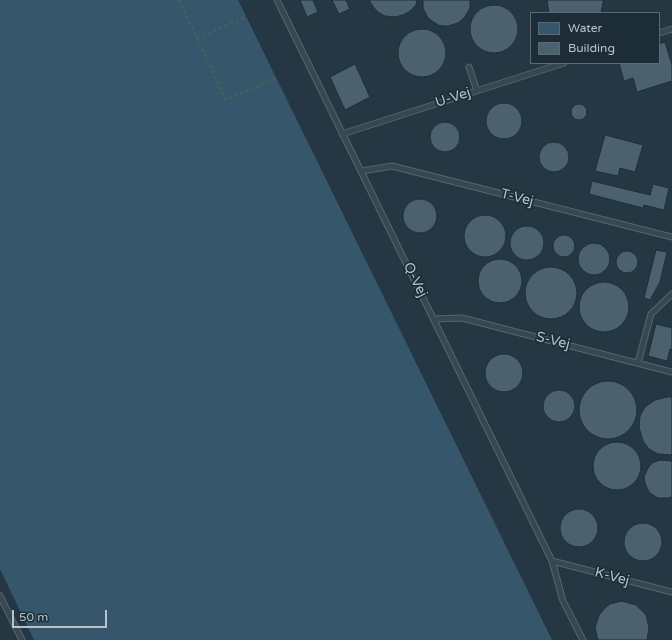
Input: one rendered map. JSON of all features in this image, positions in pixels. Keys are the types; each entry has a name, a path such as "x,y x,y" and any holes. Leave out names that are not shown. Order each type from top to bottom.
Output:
{"lane":[{"name":"Q-Vej","path":"277,0 552,561 563,601 583,640"},
{"path":"660,33 672,29"},
{"name":"U-Vej","path":"342,134 561,64"},
{"path":"469,67 477,91"},
{"name":"T-Vej","path":"362,172 392,166 672,237"},
{"path":"638,363 651,314 672,294"},
{"name":"S-Vej","path":"434,320 462,318 672,372"},
{"name":"K-Vej","path":"552,561 672,592"},
{"path":"0,596 22,640"}],"path":[{"path":"180,0 226,100 276,78"},
{"path":"197,38 246,17"}],"water":[{"path":"0,0 238,0 552,640 34,640 0,569"}],"building":[{"path":"300,0 313,0 318,12 307,17"},
{"path":"332,0 346,0 350,9 339,14"},
{"path":"369,0 417,0 416,5 410,11 395,17 385,16 378,12"},
{"path":"423,0 470,0 470,8 464,18 458,23 443,26 438,25 428,18 423,8"},
{"path":"547,0 603,0 601,12 549,12"},
{"path":"489,5 499,5 508,9 514,15 517,20 517,38 508,49 499,53 489,53 480,49 474,43 470,34 470,24 474,15 480,9"},
{"path":"417,29 427,29 436,33 442,39 445,44 445,62 436,73 427,77 417,77 408,73 402,67 398,58 398,48 402,39 408,33"},
{"path":"665,42 672,65 672,81 637,92 633,78 624,81 619,64 660,64 660,44"},
{"path":"355,64 370,97 345,110 330,77"},
{"path":"504,103 514,106 519,111 522,121 519,131 514,136 504,139 494,136 489,131 486,121 489,111 494,106"},
{"path":"579,104 586,109 587,112 582,119 579,120 572,115 571,112 576,105"},
{"path":"445,122 456,126 460,137 456,148 445,152 434,148 430,137 434,126"},
{"path":"605,135 643,145 635,172 620,168 618,176 595,171"},
{"path":"554,142 565,146 569,157 565,168 554,172 543,168 539,157 543,146"},
{"path":"592,181 650,195 653,184 669,188 664,210 644,205 643,208 589,194"},
{"path":"420,199 432,204 437,216 432,228 420,233 408,228 403,216 408,204"},
{"path":"481,215 489,215 497,218 503,224 506,236 503,248 497,254 489,257 481,257 473,254 467,248 464,240 464,232 467,224 473,218"},
{"path":"524,226 530,226 539,231 543,237 543,249 539,255 530,260 524,260 515,255 510,246 510,240 515,231"},
{"path":"564,235 572,238 575,246 572,254 564,257 556,254 553,246 556,238"},
{"path":"591,243 597,243 606,247 610,259 606,271 597,275 591,275 582,271 578,262 578,256 582,247"},
{"path":"656,250 667,252 660,282 650,300 644,298"},
{"path":"627,251 631,252 637,258 637,266 631,272 627,273 623,272 617,266 616,262 617,258 623,252"},
{"path":"496,259 504,259 516,265 522,277 522,285 516,297 504,303 496,303 484,297 478,285 478,277 484,265"},
{"path":"551,267 561,269 569,275 575,283 577,293 575,303 569,311 561,317 551,319 541,317 533,311 527,303 525,293 527,283 533,275 541,269"},
{"path":"609,282 614,283 622,289 628,297 628,317 622,325 614,331 599,332 594,331 586,325 580,317 579,302 580,297 586,289 594,283"},
{"path":"656,324 672,328 672,350 670,349 667,361 648,356"},
{"path":"500,354 508,354 518,359 522,366 522,380 518,387 508,392 500,392 490,387 488,384 485,377 485,369 490,359 493,357"},
{"path":"602,381 614,381 629,389 637,404 637,416 629,431 614,439 602,439 587,431 579,416 579,404 587,389"},
{"path":"556,390 562,390 571,394 575,406 571,418 562,422 556,422 547,418 543,409 543,403 547,394"},
{"path":"672,397 672,455 658,454 649,449 643,441 639,427 640,416 645,407 655,400"},
{"path":"617,442 626,444 634,449 639,457 641,466 639,475 634,483 626,488 617,490 608,488 600,483 595,475 593,466 595,457 600,449 608,444"},
{"path":"660,460 672,461 672,497 658,498 649,492 645,483 644,477 648,468 652,463"},
{"path":"575,509 583,509 590,512 595,517 598,528 595,539 590,544 583,547 575,547 568,544 563,539 560,532 560,524 563,517 568,512"},
{"path":"639,523 647,523 657,528 661,535 661,549 657,556 647,561 639,561 629,556 627,553 624,546 624,538 629,528 632,526"},
{"path":"622,601 636,605 646,615 649,628 647,640 598,640 595,628 599,615 610,604"}]}
